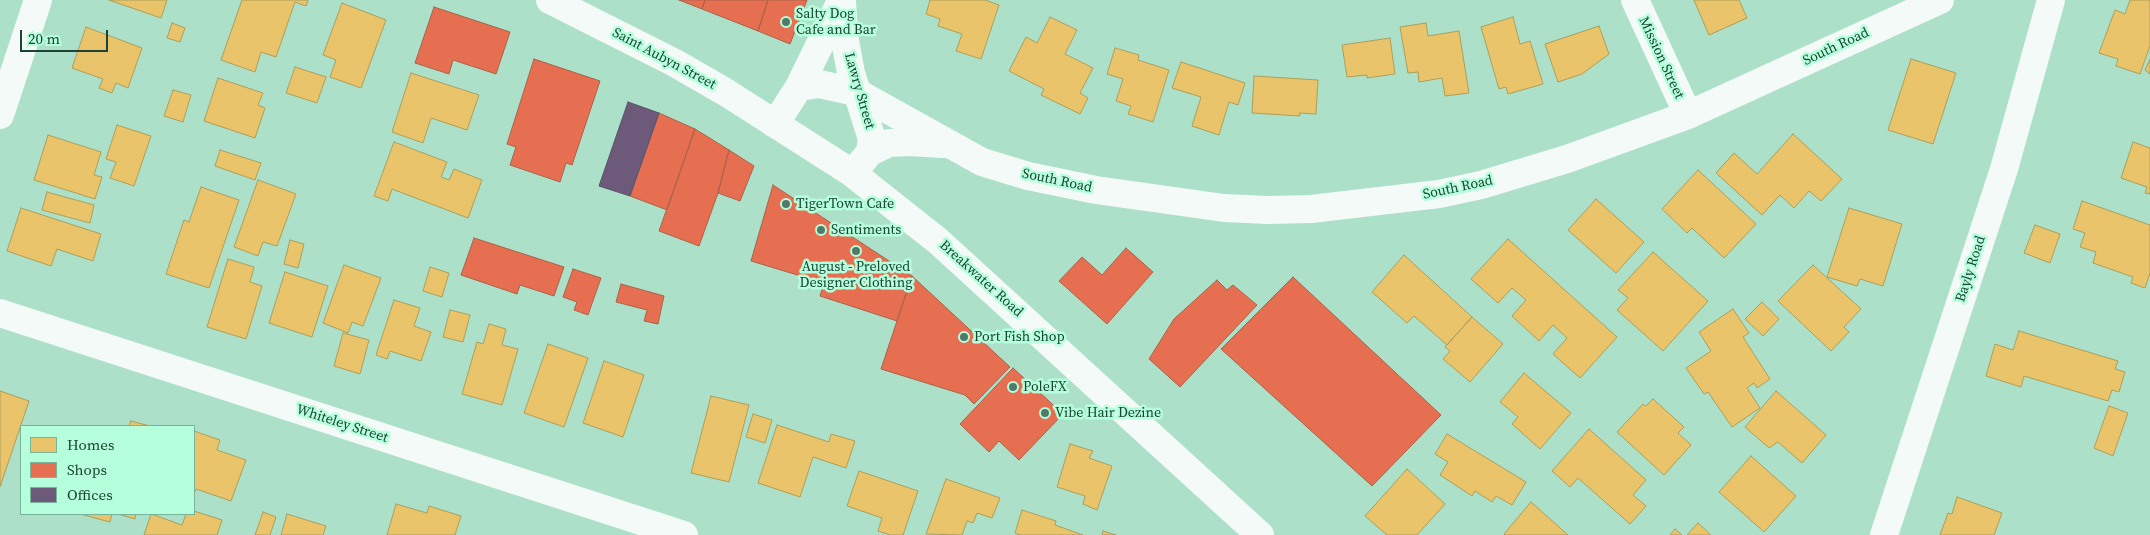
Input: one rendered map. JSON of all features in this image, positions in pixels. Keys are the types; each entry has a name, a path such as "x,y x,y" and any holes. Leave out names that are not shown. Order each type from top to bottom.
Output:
{"main road":[{"path":"0,115 38,0"},
{"name":"Saint Aubyn Street","path":"550,0 675,63 775,124"},
{"name":"Lawry Street","path":"775,124 799,87 842,0"},
{"name":"Lawry Street","path":"842,0 844,35 856,92 872,139 870,152"},
{"name":"Mission Street","path":"1635,0 1688,115"},
{"name":"South Road","path":"799,87 819,84 856,92 982,162 1028,176 1096,190 1224,208 1303,209 1439,194 1481,185 1567,159 1688,115 1940,0"},
{"name":"Bayly Road","path":"1884,535 2004,170 2051,0"},
{"name":"Breakwater Road","path":"775,124 852,173 945,247 1260,535"},
{"name":"South Road","path":"870,152 889,143 897,142 950,144"},
{"path":"852,173 870,152"},
{"name":"Whiteley Street","path":"0,314 684,535"}],"building: Homes":[{"path":"109,0 167,0 161,18"},
{"path":"242,0 308,0 306,6 295,2 276,57 261,52 255,72 221,60"},
{"path":"930,0 985,0 999,5 981,59 956,51 962,34 938,26 940,19 926,14"},
{"path":"1694,0 1739,0 1747,18 1709,35"},
{"path":"2130,0 2150,0 2150,46 2140,74 2116,66 2118,59 2099,53 2115,10 2125,14"},
{"path":"342,3 386,20 361,88 330,77 336,60 323,55"},
{"path":"1050,17 1077,30 1065,54 1093,68 1080,93 1088,98 1080,114 1041,95 1044,89 1009,71 1026,37 1037,43"},
{"path":"1513,17 1520,44 1530,41 1543,84 1508,94 1506,87 1499,89 1481,27"},
{"path":"172,23 185,28 180,42 167,38"},
{"path":"1426,23 1428,36 1459,31 1469,93 1445,96 1442,78 1419,82 1418,72 1408,73 1400,27"},
{"path":"1599,26 1609,54 1582,74 1558,82 1545,44"},
{"path":"86,27 142,48 128,88 116,83 112,93 99,88 103,79 72,68"},
{"path":"1390,38 1395,74 1367,78 1367,75 1347,77 1342,45"},
{"path":"1115,48 1139,55 1138,60 1169,70 1153,122 1128,114 1131,106 1116,101 1123,79 1107,74"},
{"path":"1911,59 1956,73 1933,144 1888,130"},
{"path":"2150,59 2150,74 2145,70"},
{"path":"1181,62 1245,83 1238,105 1229,102 1219,135 1192,126 1201,97 1172,88"},
{"path":"295,67 326,77 317,103 286,93"},
{"path":"411,73 479,95 467,130 431,118 423,143 392,132"},
{"path":"1254,76 1318,80 1316,114 1299,113 1300,116 1252,113"},
{"path":"218,78 263,93 258,105 265,108 255,138 204,121"},
{"path":"173,90 191,95 183,122 164,116"},
{"path":"117,125 151,136 134,186 110,178 116,162 106,159"},
{"path":"1793,134 1842,179 1821,201 1809,191 1794,208 1780,195 1762,215 1716,173 1734,153 1757,174"},
{"path":"48,135 101,152 94,175 102,177 95,199 34,180"},
{"path":"394,142 447,162 441,177 449,180 454,169 482,180 468,218 392,189 388,201 374,196"},
{"path":"2133,142 2150,148 2150,194 2145,193 2147,187 2121,178"},
{"path":"220,150 261,163 255,180 215,166"},
{"path":"1698,170 1756,224 1724,258 1692,228 1687,233 1662,209"},
{"path":"258,180 296,194 277,246 263,242 258,256 234,247"},
{"path":"201,187 239,200 209,288 166,274 184,220 189,222"},
{"path":"47,192 94,205 90,223 42,210"},
{"path":"1596,199 1644,242 1616,273 1568,230"},
{"path":"2082,201 2150,225 2150,273 2145,288 2131,283 2133,277 2093,263 2096,252 2080,247 2085,233 2073,229"},
{"path":"21,208 101,234 93,261 57,249 51,266 7,251"},
{"path":"1849,208 1902,224 1883,286 1860,279 1857,286 1827,277"},
{"path":"2035,225 2060,234 2050,263 2024,253"},
{"path":"1508,239 1617,337 1580,378 1553,354 1567,338 1553,325 1539,341 1512,316 1526,300 1512,288 1498,303 1471,279"},
{"path":"290,240 304,244 298,268 284,264"},
{"path":"1653,252 1708,301 1663,351 1617,310 1628,298 1618,290"},
{"path":"1404,255 1472,317 1447,345 1414,316 1407,323 1372,292"},
{"path":"228,259 254,267 250,282 262,286 246,339 207,327"},
{"path":"344,265 381,278 363,326 352,322 348,333 323,323"},
{"path":"1813,265 1861,309 1844,327 1849,332 1831,351 1778,301"},
{"path":"430,267 449,273 442,297 423,291"},
{"path":"285,272 328,286 312,337 269,323"},
{"path":"394,300 420,308 414,326 431,332 421,361 390,351 387,359 376,355"},
{"path":"1762,302 1779,319 1763,336 1745,319"},
{"path":"1733,309 1749,333 1743,337 1770,379 1757,388 1754,383 1747,388 1760,408 1732,427 1708,392 1704,394 1686,368 1711,351 1699,332"},
{"path":"450,310 470,315 463,342 443,337"},
{"path":"1472,317 1503,344 1470,382 1443,359 1450,351 1445,347"},
{"path":"489,324 506,329 502,345 518,349 502,405 462,394 477,342 483,344"},
{"path":"2019,331 2118,361 2115,369 2125,372 2119,392 2112,390 2108,401 2024,376 2021,387 1986,376 1995,344 2013,350"},
{"path":"343,333 369,340 360,374 334,366"},
{"path":"548,344 588,358 564,427 524,413"},
{"path":"604,361 644,375 623,437 583,423"},
{"path":"1524,373 1571,413 1540,449 1512,424 1518,417 1500,402"},
{"path":"0,391 29,401 0,487"},
{"path":"1776,391 1826,435 1802,463 1778,442 1769,448 1745,427"},
{"path":"711,396 749,405 729,482 691,473"},
{"path":"1653,399 1684,427 1678,433 1691,445 1664,475 1617,432 1643,404 1646,406"},
{"path":"2109,406 2128,413 2113,456 2094,448"},
{"path":"753,414 772,420 765,443 746,437"},
{"path":"131,421 146,425 129,425"},
{"path":"777,425 829,442 831,434 855,441 846,468 813,457 800,497 758,483"},
{"path":"1589,429 1646,480 1633,495 1646,506 1630,524 1578,478 1570,487 1552,471"},
{"path":"195,431 220,440 217,450 246,460 231,501 196,489 195,492"},
{"path":"1447,434 1526,482 1512,505 1496,496 1492,502 1475,491 1472,496 1440,475 1448,462 1435,454"},
{"path":"1070,444 1093,451 1089,458 1112,466 1097,510 1083,504 1085,496 1057,487"},
{"path":"1751,456 1796,496 1764,532 1719,492"},
{"path":"1407,469 1445,504 1417,535 1387,535 1365,516"},
{"path":"859,471 918,491 903,535 890,535 878,531 882,518 847,506"},
{"path":"946,479 1000,498 992,518 977,513 973,523 967,521 962,535 926,534"},
{"path":"1957,497 2002,513 1994,535 1940,535 1948,513 1952,514"},
{"path":"1531,502 1568,535 1505,535"},
{"path":"396,504 427,513 429,506 461,516 455,535 387,535"},
{"path":"1022,510 1056,521 1055,525 1083,535 1020,535 1015,533"},
{"path":"195,511 222,520 217,535 144,535 151,515 182,525 186,515 195,515"},
{"path":"263,512 276,517 270,535 255,535"},
{"path":"287,514 326,526 323,535 281,535"},
{"path":"84,515 112,515 110,522"},
{"path":"121,515 136,515 135,519"},
{"path":"1698,523 1711,535 1687,535"},
{"path":"1675,529 1682,535 1670,535"},
{"path":"1103,531 1116,535 1102,535"}],"building: Shops":[{"path":"679,0 705,0 702,9"},
{"path":"705,0 768,0 758,31 702,9"},
{"path":"768,0 807,0 790,44 758,31"},
{"path":"434,7 510,32 496,74 453,60 449,74 415,63"},
{"path":"534,59 600,81 572,165 566,163 560,182 510,165 516,147 507,144"},
{"path":"659,113 695,129 667,210 630,196"},
{"path":"695,129 729,150 718,193 699,246 659,231"},
{"path":"729,150 754,166 740,201 718,193"},
{"path":"773,185 912,276 897,321 820,296 824,283 751,261"},
{"path":"474,238 564,267 554,296 520,285 517,294 461,275"},
{"path":"1126,248 1153,272 1107,324 1059,281 1082,257 1102,275"},
{"path":"573,269 601,278 588,315 574,310 577,302 563,297"},
{"path":"912,276 1010,367 974,404 965,395 881,369"},
{"path":"1293,277 1441,415 1372,486 1221,349"},
{"path":"1217,280 1227,290 1233,285 1257,305 1180,387 1149,359 1174,319"},
{"path":"621,284 664,296 658,324 644,321 647,310 616,302"},
{"path":"1013,368 1063,414 1019,460 999,441 989,452 960,424"}],"building: Offices":[{"path":"628,102 659,113 630,196 599,186"}],"place":[{"name":"Salty Dog Cafe and Bar","path":"786,22"},
{"name":"TigerTown Cafe","path":"786,204"},
{"name":"Sentiments","path":"821,230"},
{"name":"August - Preloved Designer Clothing","path":"856,251"},
{"name":"Port Fish Shop","path":"964,337"},
{"name":"PoleFX","path":"1013,387"},
{"name":"Vibe Hair Dezine","path":"1045,413"}]}
